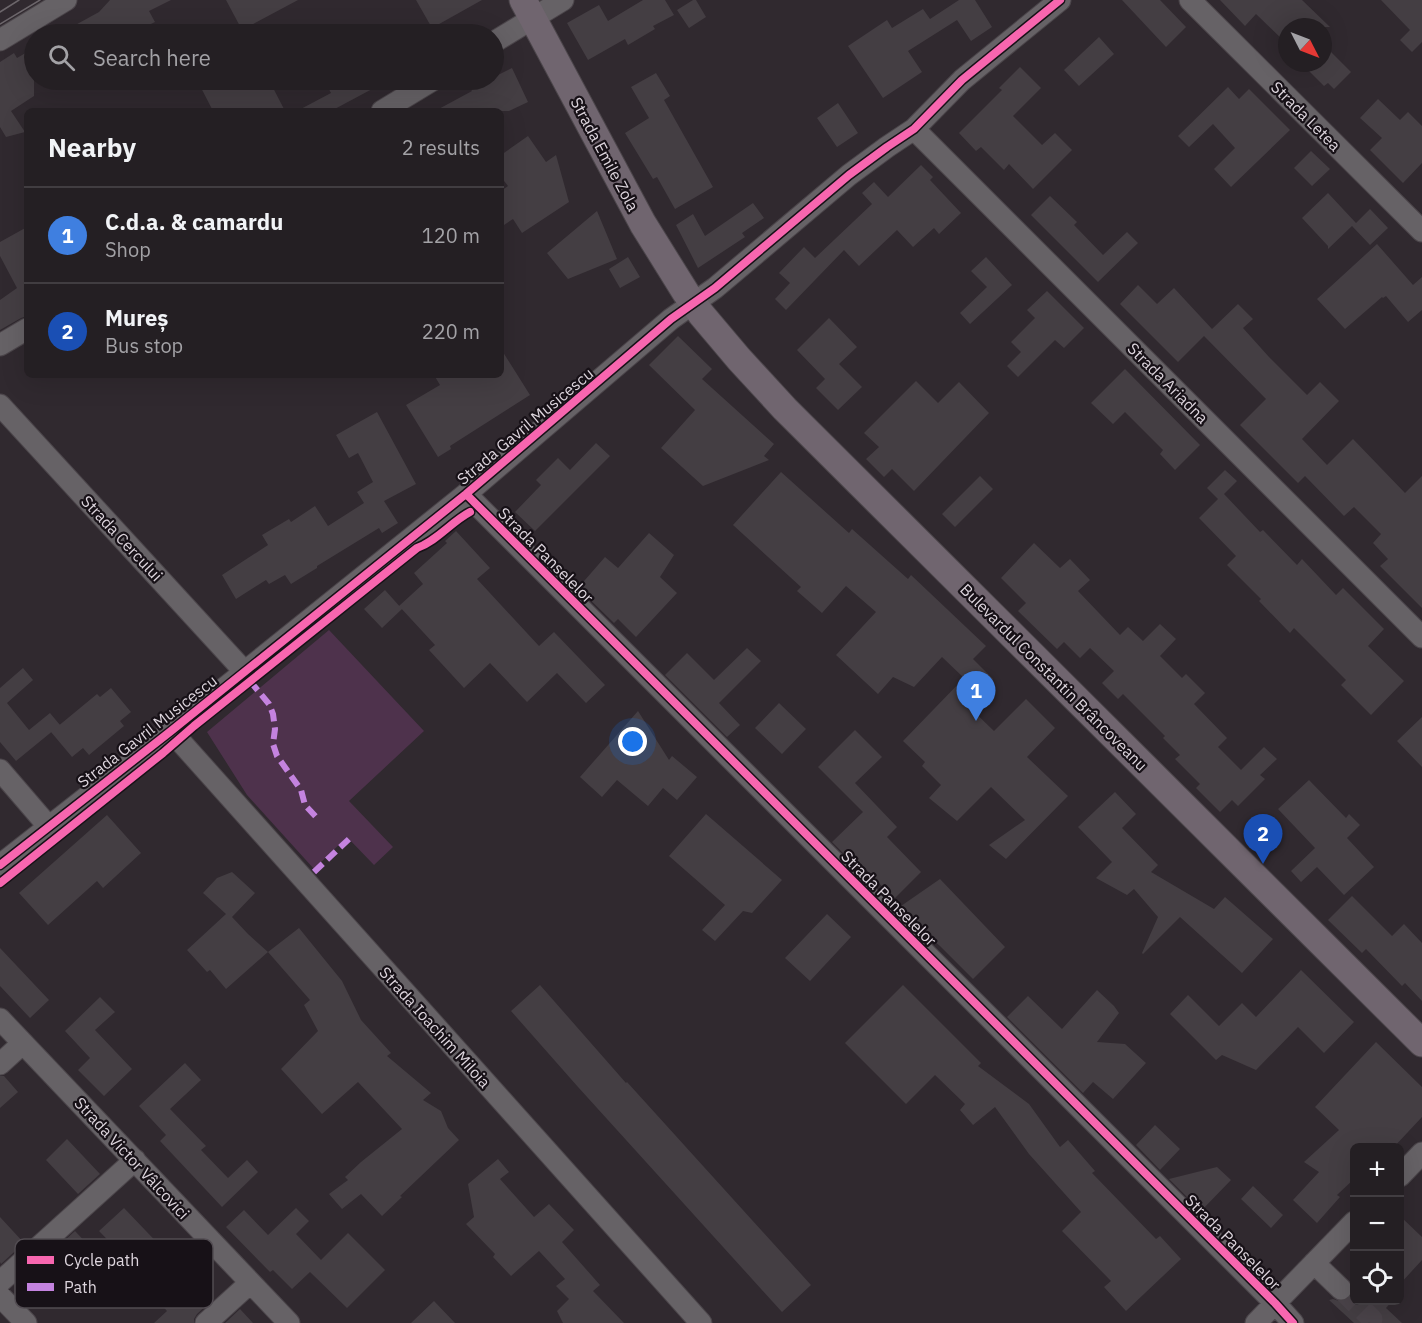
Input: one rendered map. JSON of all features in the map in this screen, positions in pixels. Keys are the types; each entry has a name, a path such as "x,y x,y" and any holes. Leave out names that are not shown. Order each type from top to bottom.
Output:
{"main road":[{"name":"Strada Emile Zola","path":"528,9 643,224 693,304"},
{"name":"Bulevardul Constantin Brâncoveanu","path":"693,304 785,409 1422,1043"}],"street":[{"path":"26,24 66,0"},
{"path":"504,32 528,9 563,0"},
{"name":"Strada Gavril Musicescu","path":"0,865 466,494 671,319 715,288 849,175 914,129 962,80 1060,0"},
{"name":"Strada Letea","path":"1190,0 1422,231"},
{"path":"0,40 24,25"},
{"path":"387,108 417,90"},
{"name":"Strada Ariadna","path":"914,129 1422,637"},
{"path":"0,345 24,331"},
{"name":"Strada Cercului","path":"0,405 244,672"},
{"name":"Strada Panselelor","path":"466,494 1293,1323"},
{"name":"Strada Ioachim Miloia","path":"171,730 701,1323"},
{"path":"0,770 49,826"},
{"name":"Strada Victor Vâlcovici","path":"0,1018 209,1239"},
{"path":"0,1064 23,1043"},
{"path":"1404,1172 1422,1153"},
{"path":"48,1239 135,1160"},
{"path":"1256,1323 1350,1226"},
{"name":"Strada Victor Vâlcovici","path":"213,1243 289,1323"},
{"path":"1314,1263 1341,1289"},
{"path":"0,1282 15,1268"},
{"path":"206,1323 250,1283"},
{"path":"0,1296 26,1323"}],"shaded area":[{"path":"329,630 424,731 349,801 393,847 374,865 347,837 314,869 247,795 207,732"}],"building":[{"path":"110,0 171,0 149,11 155,22 151,24 77,24 99,12"},
{"path":"226,0 298,0 253,24 239,24"},
{"path":"416,0 482,0 439,24 430,24"},
{"path":"643,0 665,0 674,15 653,26 655,29 628,45 625,39 588,60 567,23 599,5 608,21"},
{"path":"696,0 706,17 689,28 677,10"},
{"path":"959,0 975,0 992,27 971,41 957,20 908,51 922,72 883,98 848,46 887,20 892,28 923,9 930,19"},
{"path":"1122,0 1160,0 1186,27 1166,47"},
{"path":"1220,0 1302,0 1321,18 1278,18 1278,35 1256,14 1245,26"},
{"path":"1381,0 1422,0 1422,42 1412,52 1400,40 1410,30"},
{"path":"1099,37 1114,54 1079,86 1064,70"},
{"path":"14,53 17,58 24,54 24,90 34,90 34,96 11,111 24,132 6,137 0,127 0,62"},
{"path":"1332,53 1351,72 1334,89 1328,83 1324,86 1310,72 1332,72"},
{"path":"1020,67 1041,88 1013,116 1042,145 1055,133 1072,150 1033,189 1009,164 1004,170 981,147 976,151 959,133 1002,90 999,88"},
{"path":"512,68 528,102 509,111 504,111 504,108 441,108 471,90 504,90 504,72"},
{"path":"656,73 670,96 664,100 713,187 675,209 657,177 653,179 625,133 649,118 631,87"},
{"path":"1228,87 1239,99 1249,89 1290,130 1231,187 1214,169 1235,148 1213,124 1189,147 1178,136"},
{"path":"202,90 274,90 283,108 211,108"},
{"path":"329,90 370,90 337,108 303,108 331,93"},
{"path":"1378,99 1400,120 1408,112 1422,126 1422,163 1403,183 1370,150 1382,138 1360,118"},
{"path":"838,103 858,133 837,147 817,118"},
{"path":"528,136 546,162 556,155 569,202 522,233 513,219 504,225 504,189 508,186 504,181 504,153"},
{"path":"1311,151 1330,169 1312,186 1294,168"},
{"path":"921,165 933,177 930,180 961,213 939,234 934,228 913,247 897,230 859,266 844,250 786,310 775,299 790,283 779,273 804,247 815,258 872,204 862,193 874,182 888,197"},
{"path":"1328,193 1356,223 1370,209 1388,228 1370,245 1352,226 1328,249 1328,246 1302,218"},
{"path":"1050,196 1077,222 1074,225 1103,255 1127,232 1138,243 1098,282 1031,215"},
{"path":"753,203 764,218 742,233 745,237 698,268 676,225 693,214 705,236"},
{"path":"597,211 617,259 568,279 547,253"},
{"path":"24,229 24,317 0,330 0,300 17,288 0,256 0,242"},
{"path":"1377,244 1413,285 1422,277 1422,310 1408,322 1386,296 1345,329 1317,299"},
{"path":"628,257 640,277 620,288 609,269"},
{"path":"986,257 1012,285 970,324 960,313 987,287 971,271"},
{"path":"1138,285 1157,304 1174,288 1212,329 1238,304 1253,319 1243,328 1307,395 1320,382 1339,401 1302,439 1327,465 1353,439 1405,493 1422,476 1422,608 1380,566 1388,559 1373,543 1381,534 1354,507 1344,516 1305,476 1298,483 1240,425 1266,399 1204,336 1178,362 1120,304"},
{"path":"1047,291 1084,328 1064,348 1055,340 1018,377 1007,366 1021,352 1011,342 1035,318 1027,310"},
{"path":"829,318 857,347 839,364 862,387 838,410 816,388 825,379 797,350"},
{"path":"678,336 712,369 702,379 774,444 764,456 769,460 703,486 661,448 695,410 649,365"},
{"path":"504,354 530,395 450,446 451,449 438,457 406,405 440,385 436,378 504,378"},
{"path":"1125,369 1200,445 1175,470 1160,454 1163,450 1125,412 1113,424 1091,403"},
{"path":"916,381 938,403 959,382 989,413 914,491 892,469 884,477 866,459 879,447 864,433"},
{"path":"377,412 416,484 384,501 398,523 382,533 379,528 291,584 285,575 269,584 266,580 236,599 222,575 268,545 262,535 289,519 291,522 315,506 328,526 364,503 357,492 373,482 358,453 349,458 336,435"},
{"path":"596,443 610,456 535,531 515,512 541,485 536,480 558,458 570,470"},
{"path":"1225,470 1237,481 1224,494 1260,532 1263,530 1297,565 1302,559 1336,595 1343,588 1384,629 1368,646 1404,681 1371,715 1341,685 1346,680 1294,628 1290,633 1259,601 1261,599 1227,565 1236,556 1199,518 1218,499 1207,488"},
{"path":"781,472 849,533 852,529 908,579 911,575 986,646 973,659 993,679 967,705 994,731 1026,699 1055,728 1027,757 1068,796 1006,859 989,845 1025,820 991,787 957,821 929,798 941,785 922,766 925,762 903,741 964,678 942,657 914,687 893,677 878,694 836,655 876,612 846,586 822,613 797,591 801,587 733,525"},
{"path":"980,476 993,489 955,527 942,514"},
{"path":"456,531 490,568 477,579 539,646 554,632 605,685 586,703 557,673 527,702 490,663 464,688 429,650 435,645 399,606 423,584 414,573 447,543 445,541"},
{"path":"649,533 674,555 660,577 677,593 636,637 618,619 614,623 578,588 605,557 618,568"},
{"path":"1034,543 1060,568 1070,559 1090,580 1078,591 1120,635 1128,627 1143,641 1160,624 1176,639 1160,656 1182,678 1186,674 1205,693 1194,704 1227,738 1218,747 1241,770 1264,747 1277,759 1260,775 1265,779 1238,806 1232,800 1220,812 1196,788 1200,784 1175,759 1180,755 1163,738 1165,736 1123,694 1118,699 1102,683 1114,671 1090,648 1080,658 1064,642 1057,649 1018,611 1026,603 1001,578"},
{"path":"385,590 402,609 382,628 364,609"},
{"path":"747,648 761,661 719,703 740,725 727,737 665,675 687,653 714,680"},
{"path":"23,668 33,680 7,703 29,730 50,713 60,725 16,761 0,742 0,688"},
{"path":"111,688 131,712 120,721 124,726 89,755 83,748 72,757 51,732 97,694 100,697"},
{"path":"779,703 806,729 782,754 755,728"},
{"path":"638,711 669,760 672,756 697,777 677,800 663,788 648,806 617,780 602,797 580,777"},
{"path":"1422,717 1422,767 1397,741"},
{"path":"855,730 882,757 855,783 897,827 887,837 921,872 894,899 859,862 855,865 832,842 863,812 818,767"},
{"path":"1309,780 1346,818 1349,814 1360,825 1347,838 1374,867 1344,895 1317,867 1301,882 1291,871 1315,848 1278,809"},
{"path":"1115,792 1136,814 1122,828 1158,865 1151,872 1214,909 1225,897 1273,939 1242,973 1180,917 1142,953 1158,917 1134,889 1127,895 1096,878 1112,862 1078,827"},
{"path":"706,814 782,880 752,913 743,911 715,941 702,930 725,905 669,856"},
{"path":"107,815 141,853 103,888 97,881 48,925 19,893"},
{"path":"232,872 255,893 232,917 268,952 226,989 210,970 207,972 187,950 226,914 203,893 217,878"},
{"path":"940,879 1005,947 973,979 915,925 917,922 901,906"},
{"path":"1352,896 1392,936 1404,924 1422,943 1422,1001 1405,983 1402,986 1366,949 1362,953 1328,920"},
{"path":"827,914 851,937 810,981 785,958"},
{"path":"299,928 342,981 361,1020 391,1053 387,1056 431,1093 423,1100 441,1111 448,1128 459,1140 382,1216 361,1194 342,1209 329,1194 348,1180 345,1177 361,1162 402,1129 358,1082 322,1114 281,1069 318,1031 304,1005 310,1000 268,952"},
{"path":"0,948 49,1000 30,1018 0,986"},
{"path":"1301,970 1354,1022 1324,1053 1298,1027 1256,1070 1222,1055 1216,1060 1170,1014 1188,995 1219,1026 1242,1003 1256,1017"},
{"path":"540,985 626,1083 811,1285 782,1312 511,1011"},
{"path":"903,985 981,1063 978,1066 1029,1104 1060,1147 1068,1140 1095,1171 1092,1173 1156,1239 1160,1236 1181,1259 1126,1311 1104,1287 1111,1281 1062,1231 1081,1212 1029,1154 995,1107 973,1125 960,1110 965,1104 935,1075 906,1104 845,1043"},
{"path":"1097,990 1119,1013 1097,1042 1125,1044 1146,1063 1113,1099 1093,1082 1083,1093 1007,1017 1028,996 1062,1029"},
{"path":"100,997 115,1012 95,1030 132,1069 104,1096 78,1070 90,1058 65,1031"},
{"path":"1376,1042 1422,1087 1422,1117 1398,1143 1350,1143 1350,1183 1337,1195 1340,1197 1317,1223 1293,1200 1319,1172 1304,1162 1339,1130 1315,1107"},
{"path":"185,1063 201,1080 170,1109 206,1146 201,1150 228,1178 247,1160 258,1172 222,1207 160,1141 166,1135 139,1106"},
{"path":"0,1076 4,1076 18,1092 0,1108"},
{"path":"1155,1125 1180,1149 1160,1170 1136,1145"},
{"path":"67,1139 100,1174 78,1194 46,1160"},
{"path":"498,1159 509,1172 500,1179 534,1217 549,1204 574,1230 562,1242 600,1285 593,1291 624,1323 563,1323 557,1311 569,1299 556,1286 565,1279 539,1251 511,1276 493,1257 495,1254 466,1224 474,1217 468,1184"},
{"path":"1217,1167 1231,1180 1201,1211 1169,1179"},
{"path":"1253,1186 1283,1215 1271,1228 1241,1199"},
{"path":"124,1208 154,1239 107,1239 99,1231"},
{"path":"296,1208 309,1221 296,1234 321,1260 348,1233 385,1270 347,1308 310,1272 292,1289 273,1270 270,1272 226,1227 244,1210 268,1235"},
{"path":"0,1217 20,1239 15,1239 15,1251 1,1264"},
{"path":"1404,1220 1422,1237 1422,1260 1404,1280"},
{"path":"75,1231 82,1239 66,1239"},
{"path":"1350,1298 1350,1305 1389,1305 1386,1308 1402,1323 1354,1323 1329,1300 1344,1301"},
{"path":"434,1301 455,1323 411,1323"},
{"path":"164,1308 203,1308 197,1314 194,1323 154,1323 167,1311"},
{"path":"240,1309 253,1323 225,1323"}],"tunnel":[{"path":"1341,1289 1372,1319 1371,1323"}],"tram line":[{"path":"0,12 19,0"},
{"path":"0,24 40,0"}],"marked path":[{"path":"250,681 269,704 273,714 275,729 273,744 277,756 301,790 305,805 317,818"},
{"path":"314,872 349,839"}],"cycle path":[{"path":"0,865 466,494 671,319 715,288 849,175 914,129 962,80 1060,0"},
{"path":"466,494 1293,1323"},
{"path":"0,883 417,548 431,541 470,512"}],"place":[{"name":"C.d.a. & camardu","path":"976,721"},
{"name":"Mureș","path":"1263,864"}]}
